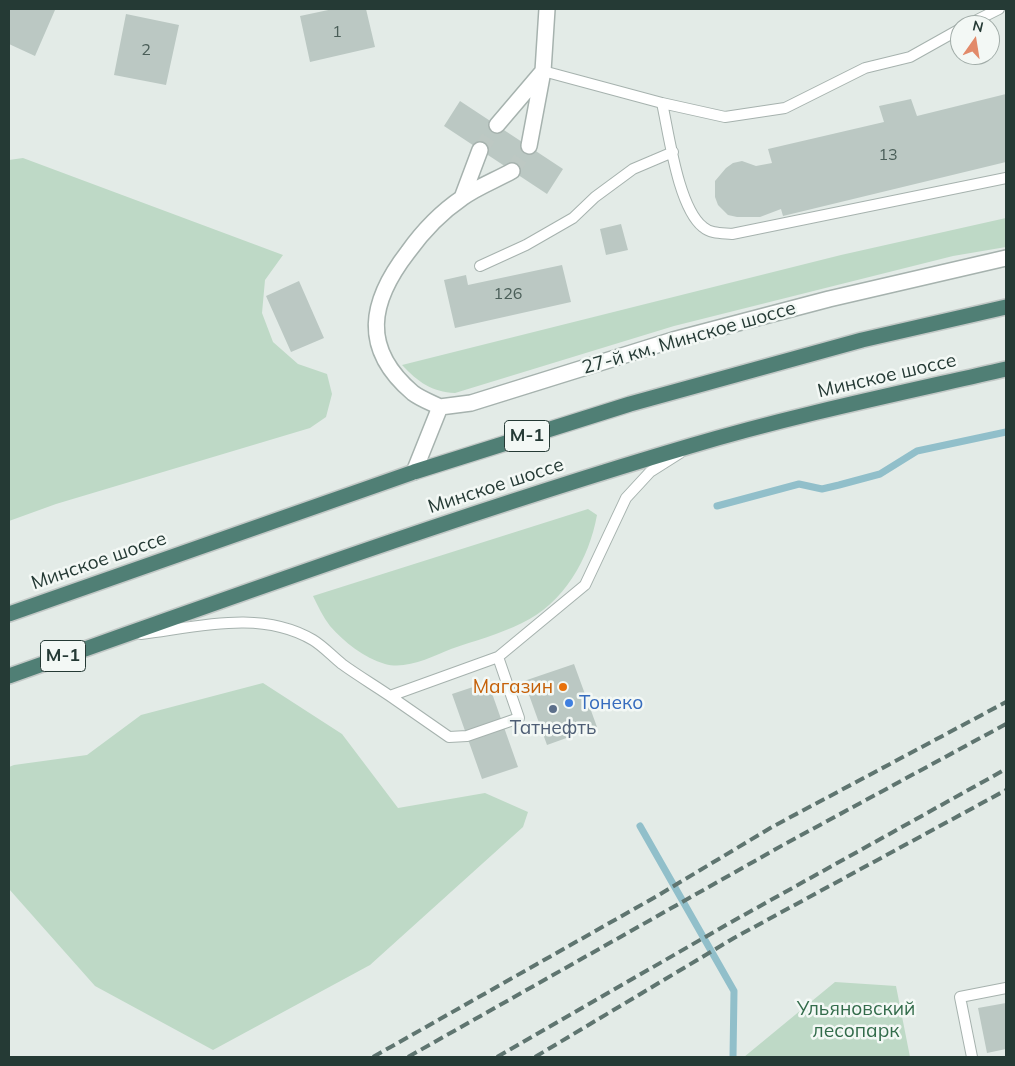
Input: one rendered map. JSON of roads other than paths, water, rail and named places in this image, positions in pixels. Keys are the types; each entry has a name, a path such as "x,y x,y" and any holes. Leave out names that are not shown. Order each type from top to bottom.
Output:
{"highway":[{"name":"Минское шоссе","path":"9,614 414,472 640,402 862,340 1006,307"},
{"name":"Минское шоссе","path":"9,676 459,517 693,445 878,398 1006,369"}],"street":[{"path":"529,146 543,71 547,9"},
{"path":"497,125 543,71"},
{"path":"462,198 480,150"},
{"path":"414,472 440,407 414,393 388,364 380,347 376,327 378,304 391,274 427,226 462,198 512,171"},
{"name":"27-й км, Минское шоссе","path":"440,407 471,403 673,340 737,323 829,299 1006,258"}],"lane":[{"path":"986,15 998,9"},
{"path":"543,71 662,103 725,117 785,108 864,68 910,57 950,35"},
{"path":"662,103 679,183 695,218 703,227 716,233 732,234 1006,178"},
{"path":"480,266 526,245 572,218 595,197 633,169 673,152"},
{"path":"985,312 1006,304"},
{"path":"390,696 498,657 585,585 626,498 650,472 693,445"},
{"path":"118,637 235,622 263,623 288,629 313,640 343,665 449,737 467,736 519,718 498,657"},
{"path":"972,1057 960,997 1006,988"}],"waterway":[{"path":"717,506 799,484 822,489 839,485 880,474 917,451 1006,432"},
{"path":"640,826 734,991 733,1057"}],"tunnel":[{"path":"480,150 497,125"},
{"path":"512,171 529,146"}],"railway":[{"path":"373,1057 657,896 772,827 1006,702"},
{"path":"408,1057 783,845 1006,724"},
{"path":"497,1057 726,925 1006,769"},
{"path":"535,1057 734,938 1006,790"}],"place":[{"name":"Магазин","path":"563,687"},
{"name":"Тонеко","path":"569,703"},
{"name":"Татнефть","path":"553,709"}],"park label":[{"name":"Ульяновский лесопарк","path":"856,1020"}]}
